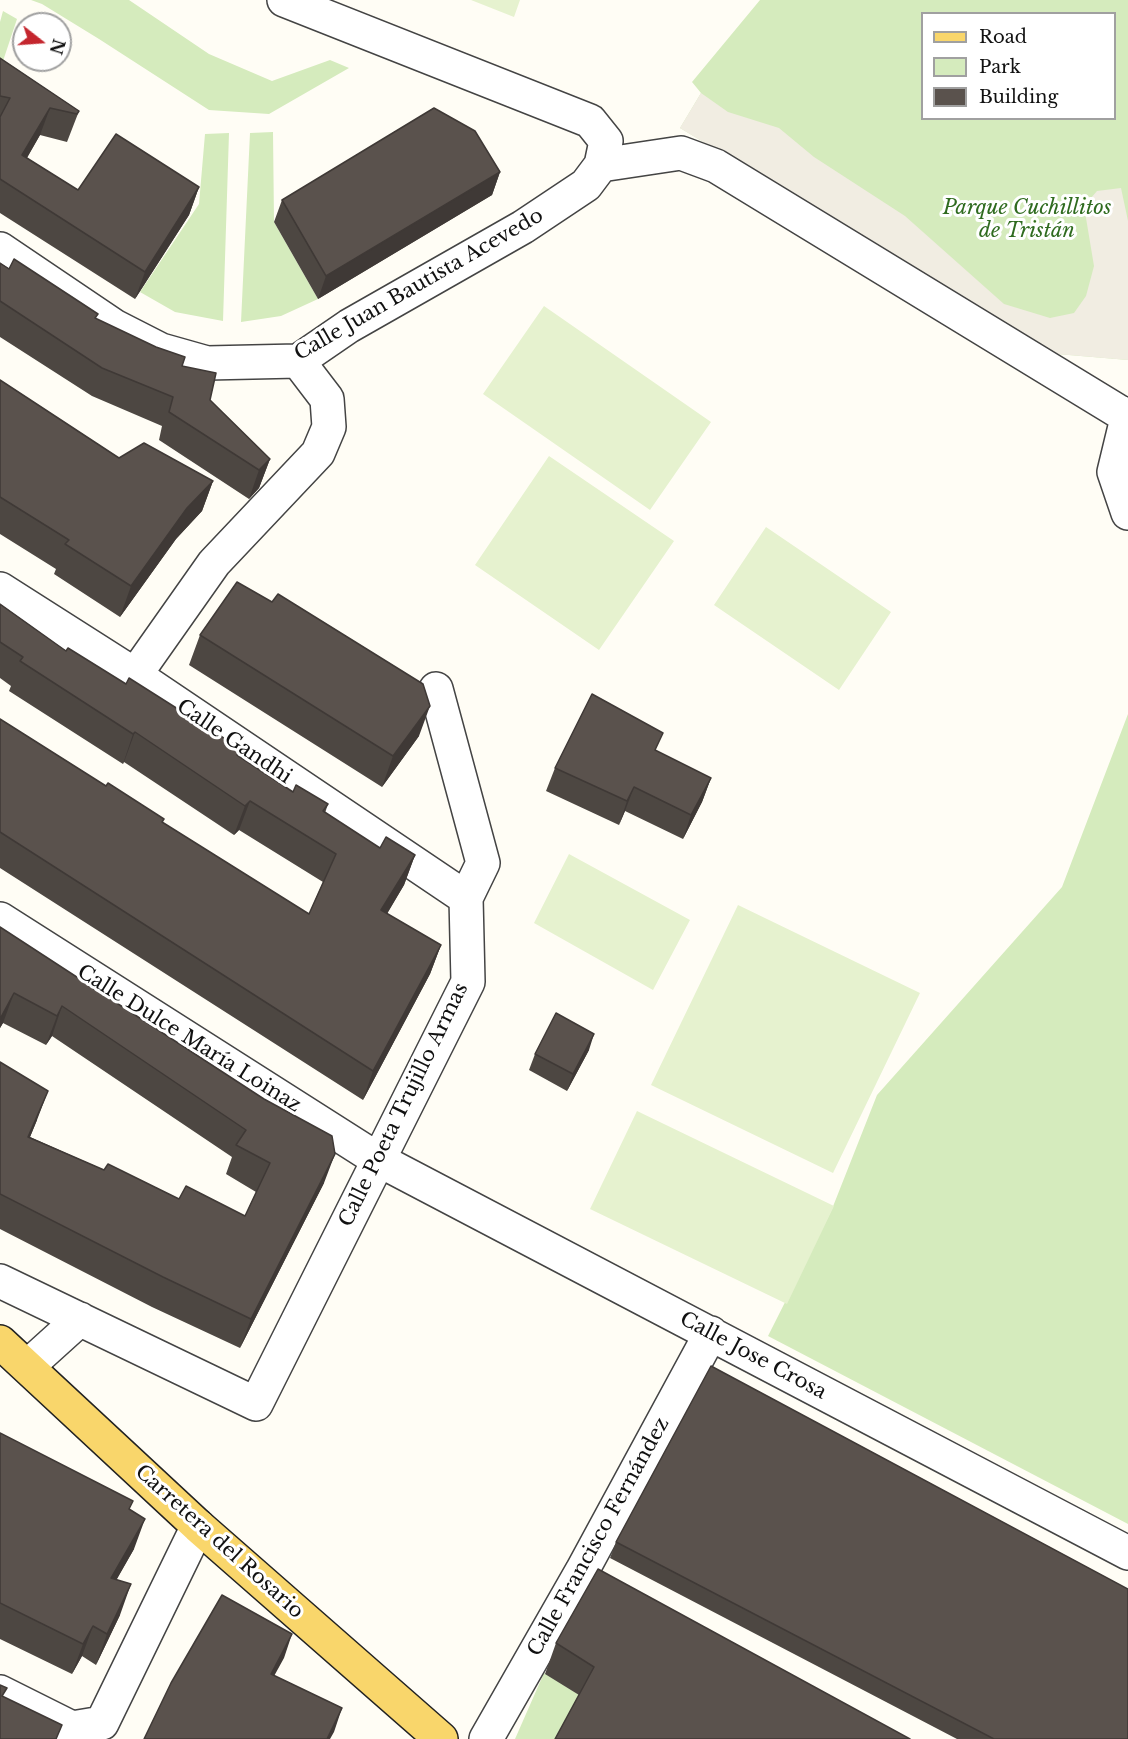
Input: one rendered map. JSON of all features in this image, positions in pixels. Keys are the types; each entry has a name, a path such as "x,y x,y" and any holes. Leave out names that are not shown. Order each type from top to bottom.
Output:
{"main road":[{"name":"Carretera del Rosario","path":"0,1342 198,1526 441,1739"}],"street":[{"path":"284,0 590,120 606,141 601,165 681,153 716,166 1127,415 1114,472 1128,513"},
{"name":"Calle Juan Bautista Acevedo","path":"0,249 114,326 161,350 207,363 298,361 349,326 523,227 586,185 601,165"},
{"path":"135,675 214,563 318,453 329,427 327,399 298,361"},
{"name":"Calle Gandhi","path":"0,589 135,675 466,898"},
{"name":"Calle Poeta Trujillo Armas","path":"80,1319 255,1404 468,982 466,898 483,863 436,689"},
{"name":"Calle Dulce María Loinaz","path":"0,920 377,1159"},
{"name":"Calle Jose Crosa","path":"377,1159 1128,1553"},
{"path":"0,1281 80,1319 28,1366"},
{"name":"Calle Francisco Fernández","path":"486,1739 582,1571 711,1333"},
{"path":"0,1692 72,1728 102,1723 198,1526"},
{"path":"582,1571 613,1588"}],"green space":[{"path":"31,0 129,0 209,54 272,81 330,60 349,68 269,114 209,110 72,22 72,12 55,12"},
{"path":"471,0 520,0 514,17"},
{"name":"Parque Cuchillitos de Tristán","path":"760,0 1128,0 1128,360 1057,354 680,128 701,93 692,82"},
{"path":"3,11 12,16 12,34 0,70 0,22"},
{"path":"273,132 274,222 318,299 281,316 241,322 250,133"},
{"path":"229,133 223,321 175,312 140,292 199,204 205,134"},
{"path":"544,306 711,422 650,510 483,394"},
{"path":"549,456 674,541 599,650 475,565"},
{"path":"766,527 891,612 839,690 714,605"},
{"path":"1128,714 1128,1524 768,1336 832,1209 877,1095 1062,887"},
{"path":"569,854 690,920 653,990 534,923"},
{"path":"738,905 920,993 833,1173 651,1085"},
{"path":"637,1111 834,1206 787,1304 590,1209"},
{"path":"544,1673 583,1697 560,1739 515,1739"}],"shaded area":[{"path":"701,93 728,112 779,128 814,157 905,216 1004,304 1050,318 1074,313 1086,296 1094,266 1084,206 1097,191 1121,188 1128,221 1128,360 1057,354 680,128"}],"building":[{"path":"0,58 12,66 12,72 21,72 79,111 77,114 50,108 22,155 78,190 116,134 199,187 145,272 0,179 0,117 10,98 0,96"},
{"path":"434,108 475,131 500,172 326,276 282,200"},
{"path":"14,259 98,314 95,318 156,347 185,357 182,366 216,373 210,400 270,459 259,470 169,412 173,397 102,368 0,301 0,263 9,269"},
{"path":"0,380 119,458 144,443 213,481 187,508 131,586 65,544 69,540 0,497"},
{"path":"237,582 272,602 278,594 423,684 430,706 393,756 200,635"},
{"path":"0,604 66,651 68,648 126,684 129,678 241,749 237,755 293,792 296,785 328,804 323,811 380,848 386,837 415,855 381,910 441,945 373,1071 0,832 0,719 106,786 108,783 164,819 162,822 309,914 336,854 250,801 245,806 135,732 133,734 20,661 23,657 0,642"},
{"path":"592,694 663,733 655,750 711,778 691,815 634,787 627,801 555,768"},
{"path":"0,927 264,1099 332,1136 335,1154 251,1319 0,1194 0,1062 48,1091 28,1137 104,1170 108,1164 179,1199 186,1186 245,1216 270,1163 236,1145 246,1130 62,1006 57,1016 14,993 0,1019"},
{"path":"556,1013 594,1034 573,1074 535,1054"},
{"path":"711,1366 1128,1589 1128,1739 994,1739 616,1542"},
{"path":"0,1433 133,1501 129,1509 145,1519 111,1578 131,1584 107,1634 93,1626 83,1644 0,1603"},
{"path":"598,1569 910,1739 555,1739 594,1667 556,1643"},
{"path":"222,1595 292,1634 271,1674 342,1708 327,1739 144,1739 171,1683"},
{"path":"0,1685 7,1688 2,1696 62,1725 56,1739 0,1739"}]}
